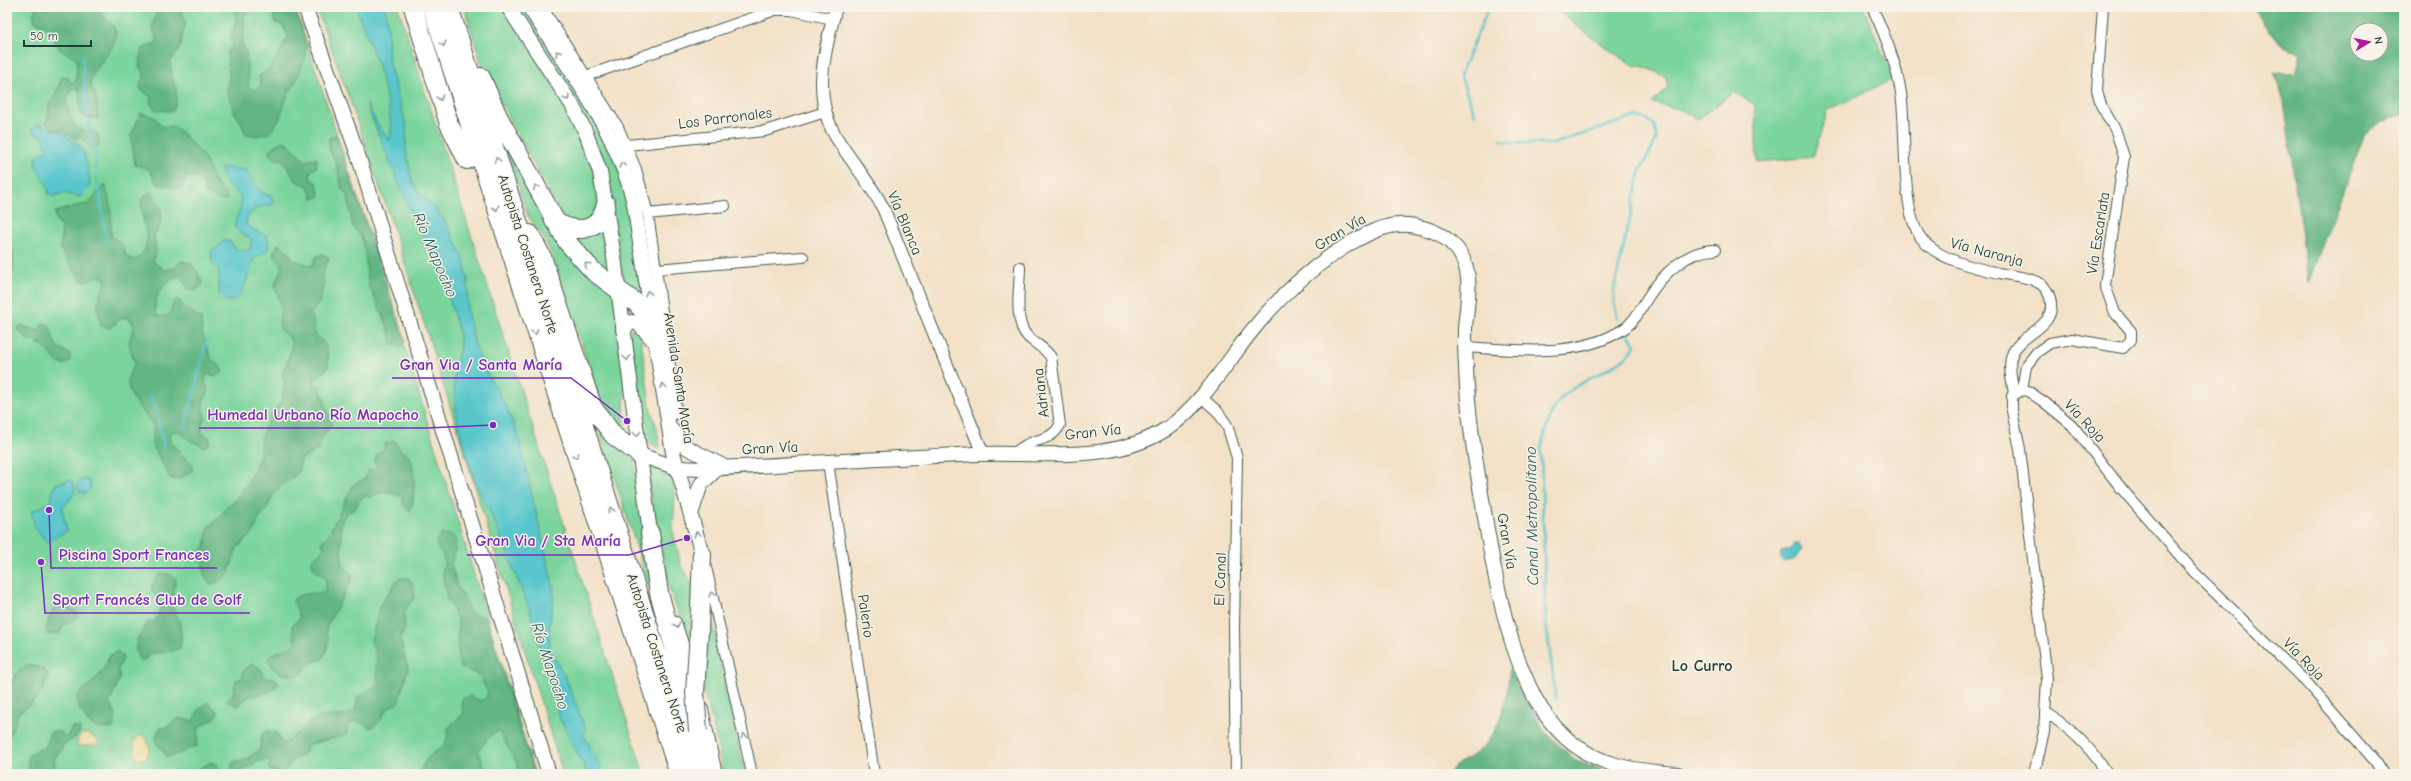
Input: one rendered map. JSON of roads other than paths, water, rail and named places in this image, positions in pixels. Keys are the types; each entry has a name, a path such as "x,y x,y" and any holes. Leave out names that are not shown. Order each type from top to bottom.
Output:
{"highway":[{"path":"413,7 449,124 467,160"},
{"name":"Autopista Costanera Norte","path":"432,7 679,774"},
{"name":"Autopista Costanera Norte","path":"449,7 696,774"},
{"path":"453,7 498,116 554,221 581,260 641,308 656,339"},
{"path":"554,221 570,229 588,227 599,219 606,204"},
{"path":"530,234 542,257 593,408 614,436 640,455"},
{"path":"650,533 659,593 684,682 685,706"},
{"path":"702,554 695,692 698,731 706,774"}],"main road":[{"path":"304,7 358,156 549,774"},
{"path":"508,7 572,105 586,133 600,172 618,289 650,533"},
{"name":"Avenida Santa María","path":"529,7 587,97 620,158 634,204 656,339 673,419 677,468 702,554"},
{"name":"Gran Vía","path":"640,455 677,468 722,468 983,454 1099,452 1135,444 1169,427 1200,396 1261,320 1296,283 1345,247 1377,230 1390,226 1413,225 1432,231 1447,240 1460,254 1467,271 1469,285 1465,347 1469,415 1493,564 1510,632 1534,696 1550,721 1577,747 1609,764 1648,773 1678,774"},
{"path":"623,330 631,322 638,323 656,339"},
{"name":"Gran Vía","path":"673,419 686,447 722,468"},
{"path":"691,514 701,484 722,468"}],"street":[{"name":"Avenida Santa María","path":"542,7 586,76 627,145 642,188 648,214 656,269 673,419"},
{"name":"Vía Naranja","path":"1872,7 1890,48 1899,79 1908,205 1916,231 1926,244 1938,255 1999,273 2036,281 2045,288 2050,297 2051,308 2046,322 2013,352 2010,363 2018,392"},
{"name":"Vía Escarlata","path":"2018,392 2026,366 2037,352 2050,343 2072,339 2123,348 2130,344 2132,338 2129,327 2115,313 2105,285 2124,157 2116,131 2100,105 2097,90 2103,7"},
{"path":"586,76 775,10 834,13"},
{"name":"Vía Blanca","path":"834,13 821,76 825,112 836,138 870,184 884,210 983,454"},
{"name":"Los Parronales","path":"627,145 760,132 825,112"},
{"path":"648,214 725,206"},
{"path":"1465,347 1554,349 1604,340 1630,324 1653,288 1673,268 1688,258 1715,250"},
{"path":"656,269 803,257"},
{"name":"Adriana","path":"1013,454 1026,445 1050,437 1060,425 1051,356 1046,349 1028,337 1021,327 1018,318 1020,267"},
{"name":"Vía Roja","path":"2018,392 2028,391 2072,425 2121,488 2194,572 2307,683 2375,761 2383,774"},
{"path":"2018,392 2011,399 2012,411 2020,449 2046,661 2047,713 2041,750 2034,774"},
{"name":"El Canal","path":"1200,396 1217,411 1227,425 1237,458 1234,627 1236,774"},
{"name":"Palerio","path":"828,462 874,774"},
{"path":"650,533 669,602 701,700 717,774"},
{"name":"Avenida Santa María","path":"702,554 752,774"},
{"path":"2047,713 2065,726 2086,745 2107,774"}],"water":[{"name":"Río Mapocho","path":"355,7 385,7 388,27 389,64 406,125 406,151 412,180 419,193 435,208 444,220 463,257 468,282 467,311 474,341 482,364 507,408 518,435 553,586 554,596 549,630 550,651 565,676 586,730 583,733 604,774 588,774 560,719 529,608 493,518 476,485 461,436 456,412 454,380 460,345 459,333 442,274 408,205 370,114 367,104 380,129 390,140 391,128 389,112 380,74 374,53"},
{"path":"35,125 40,125 66,134 69,139 80,146 88,166 90,187 80,197 65,193 53,196 49,194 46,183 35,167 37,156 47,150 43,137 33,132 32,128"},
{"path":"223,167 246,170 257,188 265,194 271,196 274,202 272,205 259,207 248,215 245,225 267,236 268,247 265,252 252,261 246,283 242,291 232,301 226,300 219,295 219,271 212,262 211,252 224,241 230,241 236,249 245,251 250,249 252,240 235,228 241,202 238,193 225,181 221,169"},
{"path":"81,479 87,479 91,483 91,489 87,493 81,493 77,489 77,483"},
{"path":"71,480 73,482 75,493 62,509 67,531 47,542 36,529 31,512 51,502 53,489 57,483"},
{"path":"1794,543 1799,543 1802,549 1794,560 1783,562 1780,556 1782,551 1791,549"}],"waterway":[{"name":"Canal Metropolitano","path":"1387,7 1399,7"},
{"name":"Canal Metropolitano","path":"1475,115 1460,75 1489,7"},
{"path":"83,56 84,82 91,142 96,158 95,174 100,196 106,241"},
{"name":"Canal Metropolitano","path":"1501,140 1514,143 1553,144 1634,117 1647,119 1654,125 1657,138 1641,169 1614,289 1614,303 1618,319"},
{"name":"Canal Metropolitano","path":"1556,699 1546,623 1541,449 1546,428 1558,401 1581,383 1613,366 1630,352 1635,345 1626,330"},
{"path":"185,428 207,340"},
{"path":"149,393 157,414 164,448"}],"place":[{"name":"Gran Via / Santa María","path":"627,421"},
{"name":"Humedal Urbano Río Mapocho","path":"493,425"},
{"name":"Piscina Sport Frances","path":"49,510"},
{"name":"Gran Via / Sta María","path":"687,538"},
{"name":"Sport Francés Club de Golf","path":"41,562"}],"district":[{"name":"Lo Curro","path":"1702,666"}]}
